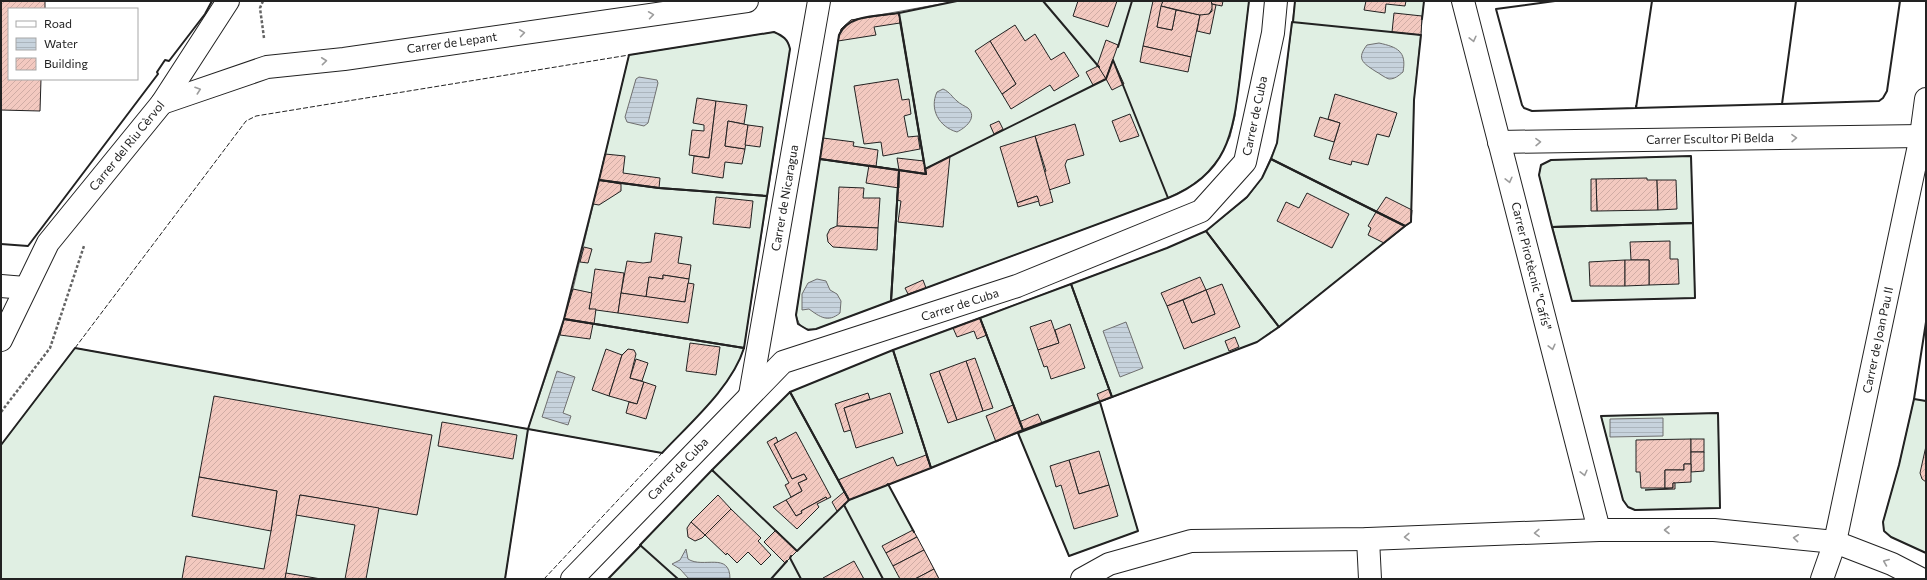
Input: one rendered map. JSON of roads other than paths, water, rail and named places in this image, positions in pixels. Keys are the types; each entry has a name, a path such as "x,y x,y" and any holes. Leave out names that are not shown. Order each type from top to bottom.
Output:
{"street":[{"name":"Carrer del Riu Cèrvol","path":"1,340 48,243 162,103 228,1"},
{"name":"Carrer de Lepant","path":"162,103 267,67 344,59 747,1"},
{"name":"Carrer de Nicaragua","path":"750,395 819,1"},
{"name":"Carrer de Cuba","path":"572,579 783,362 1017,286 1201,211 1246,162 1273,33 1276,1"},
{"name":"Carrer Pirotècnic \"Cafís\"","path":"1463,1 1598,530"},
{"name":"Carrer de Joan Pau II","path":"1822,579 1835,542 1921,136 1926,99"},
{"name":"Carrer Escultor Pi Belda","path":"1499,142 1921,136"},
{"path":"1,286 25,288"},
{"name":"Carrer del Riu Cèrvol","path":"1,313 25,288"},
{"path":"1082,579 1109,572 1191,541 1368,539 1598,530 1714,530 1835,542 1892,564 1921,579"},
{"path":"1368,539 1370,579"}],"water":[{"path":"1379,43 1396,48 1402,55 1404,65 1403,72 1395,78 1386,78 1367,66 1362,60 1362,54 1367,45"},
{"path":"639,77 657,80 658,83 648,123 644,126 627,122 625,117 636,79"},
{"path":"943,89 958,102 968,108 972,115 967,125 957,132 945,126 935,111 934,105 937,92"},
{"path":"817,279 826,281 830,290 837,294 841,301 840,313 832,318 824,318 809,309 802,310 802,294 808,283"},
{"path":"1126,322 1143,368 1120,377 1103,331"},
{"path":"557,371 575,377 563,413 571,416 568,425 542,417"},
{"path":"1663,418 1663,436 1610,437 1610,419"},
{"path":"686,549 688,559 694,562 715,562 726,565 729,571 730,579 689,579 680,569 672,564 680,560"}]}
